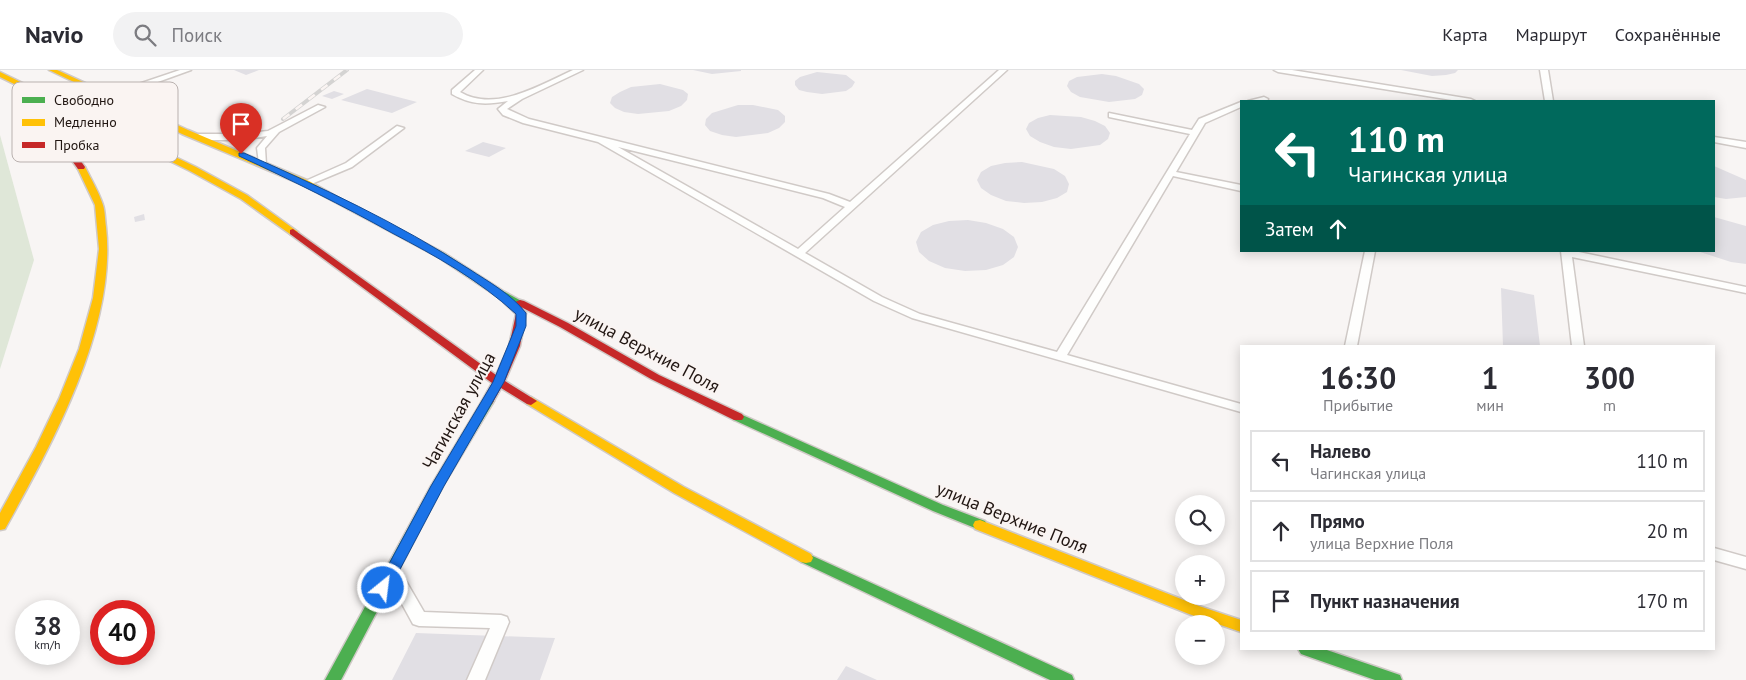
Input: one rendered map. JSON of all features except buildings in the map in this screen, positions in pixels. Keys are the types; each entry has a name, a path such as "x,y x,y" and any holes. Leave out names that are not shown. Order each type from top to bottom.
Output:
{"main road":[{"name":"улица Верхние Поля","path":"52,70 79,82"},
{"path":"0,74 15,82"},
{"name":"улица Верхние Поля","path":"178,129 263,163 306,183 441,255 499,293 564,325 655,377 773,434 938,508 1194,610 1240,626"},
{"path":"178,131 185,132"},
{"path":"0,525 49,435 87,345 95,310 103,241 100,212 92,184 77,162"},
{"path":"178,162 244,197 499,382 679,490 808,559 1066,680"},
{"name":"Чагинская улица","path":"333,680 437,486 499,382 521,326 521,313 499,293"},
{"path":"1309,650 1394,680"}],"lane":[{"path":"151,82 186,70"},
{"path":"480,70 455,92 468,100 495,101 519,97"},
{"path":"579,70 519,97 502,109 506,113 526,121 826,196 851,206"},
{"path":"800,252 1004,70"},
{"path":"1278,70 1465,100"},
{"path":"1544,70 1549,100"},
{"path":"1258,100 1264,99"},
{"path":"1060,357 1202,121 1240,104"},
{"path":"199,137 241,137 275,132 321,107"},
{"path":"1112,115 1194,133"},
{"path":"306,183 349,165 400,128"},
{"path":"263,163 262,148 275,132"},
{"path":"1715,140 1746,145"},
{"path":"602,141 800,252 878,299 916,316 1240,408"},
{"path":"1170,173 1240,188"},
{"path":"1351,345 1370,252"},
{"path":"1578,345 1566,252 1746,290"},
{"path":"1715,554 1746,563"},
{"path":"392,572 419,619 501,622 476,680"}],"green space":[{"path":"0,135 34,260 0,369"}],"railway":[{"path":"283,119 347,70"}],"traffic: fast":[{"path":"351,207 441,255 499,293 520,303"},
{"path":"333,680 437,486 488,401"},
{"path":"738,417 938,508 980,525"},
{"path":"806,558 1066,680"},
{"path":"1309,650 1394,680"}],"traffic: slow":[{"path":"52,70 78,82"},
{"path":"0,74 16,82"},
{"path":"178,129 306,183 351,207"},
{"path":"178,162 244,197 293,232"},
{"path":"0,525 42,447 65,399 84,349 98,298 104,249 99,205 81,167"},
{"path":"531,401 679,490 806,558"},
{"path":"980,525 1194,610 1240,626"}],"traffic: jam":[{"path":"77,162 81,167"},
{"path":"293,232 499,382 531,401"},
{"path":"488,401 510,358 520,324 521,313 502,296"},
{"path":"520,303 564,325 655,377 738,417"}],"route":[{"path":"241,154 322,191 441,255 499,293 521,313 521,326 499,382 437,486 383,588"}]}
